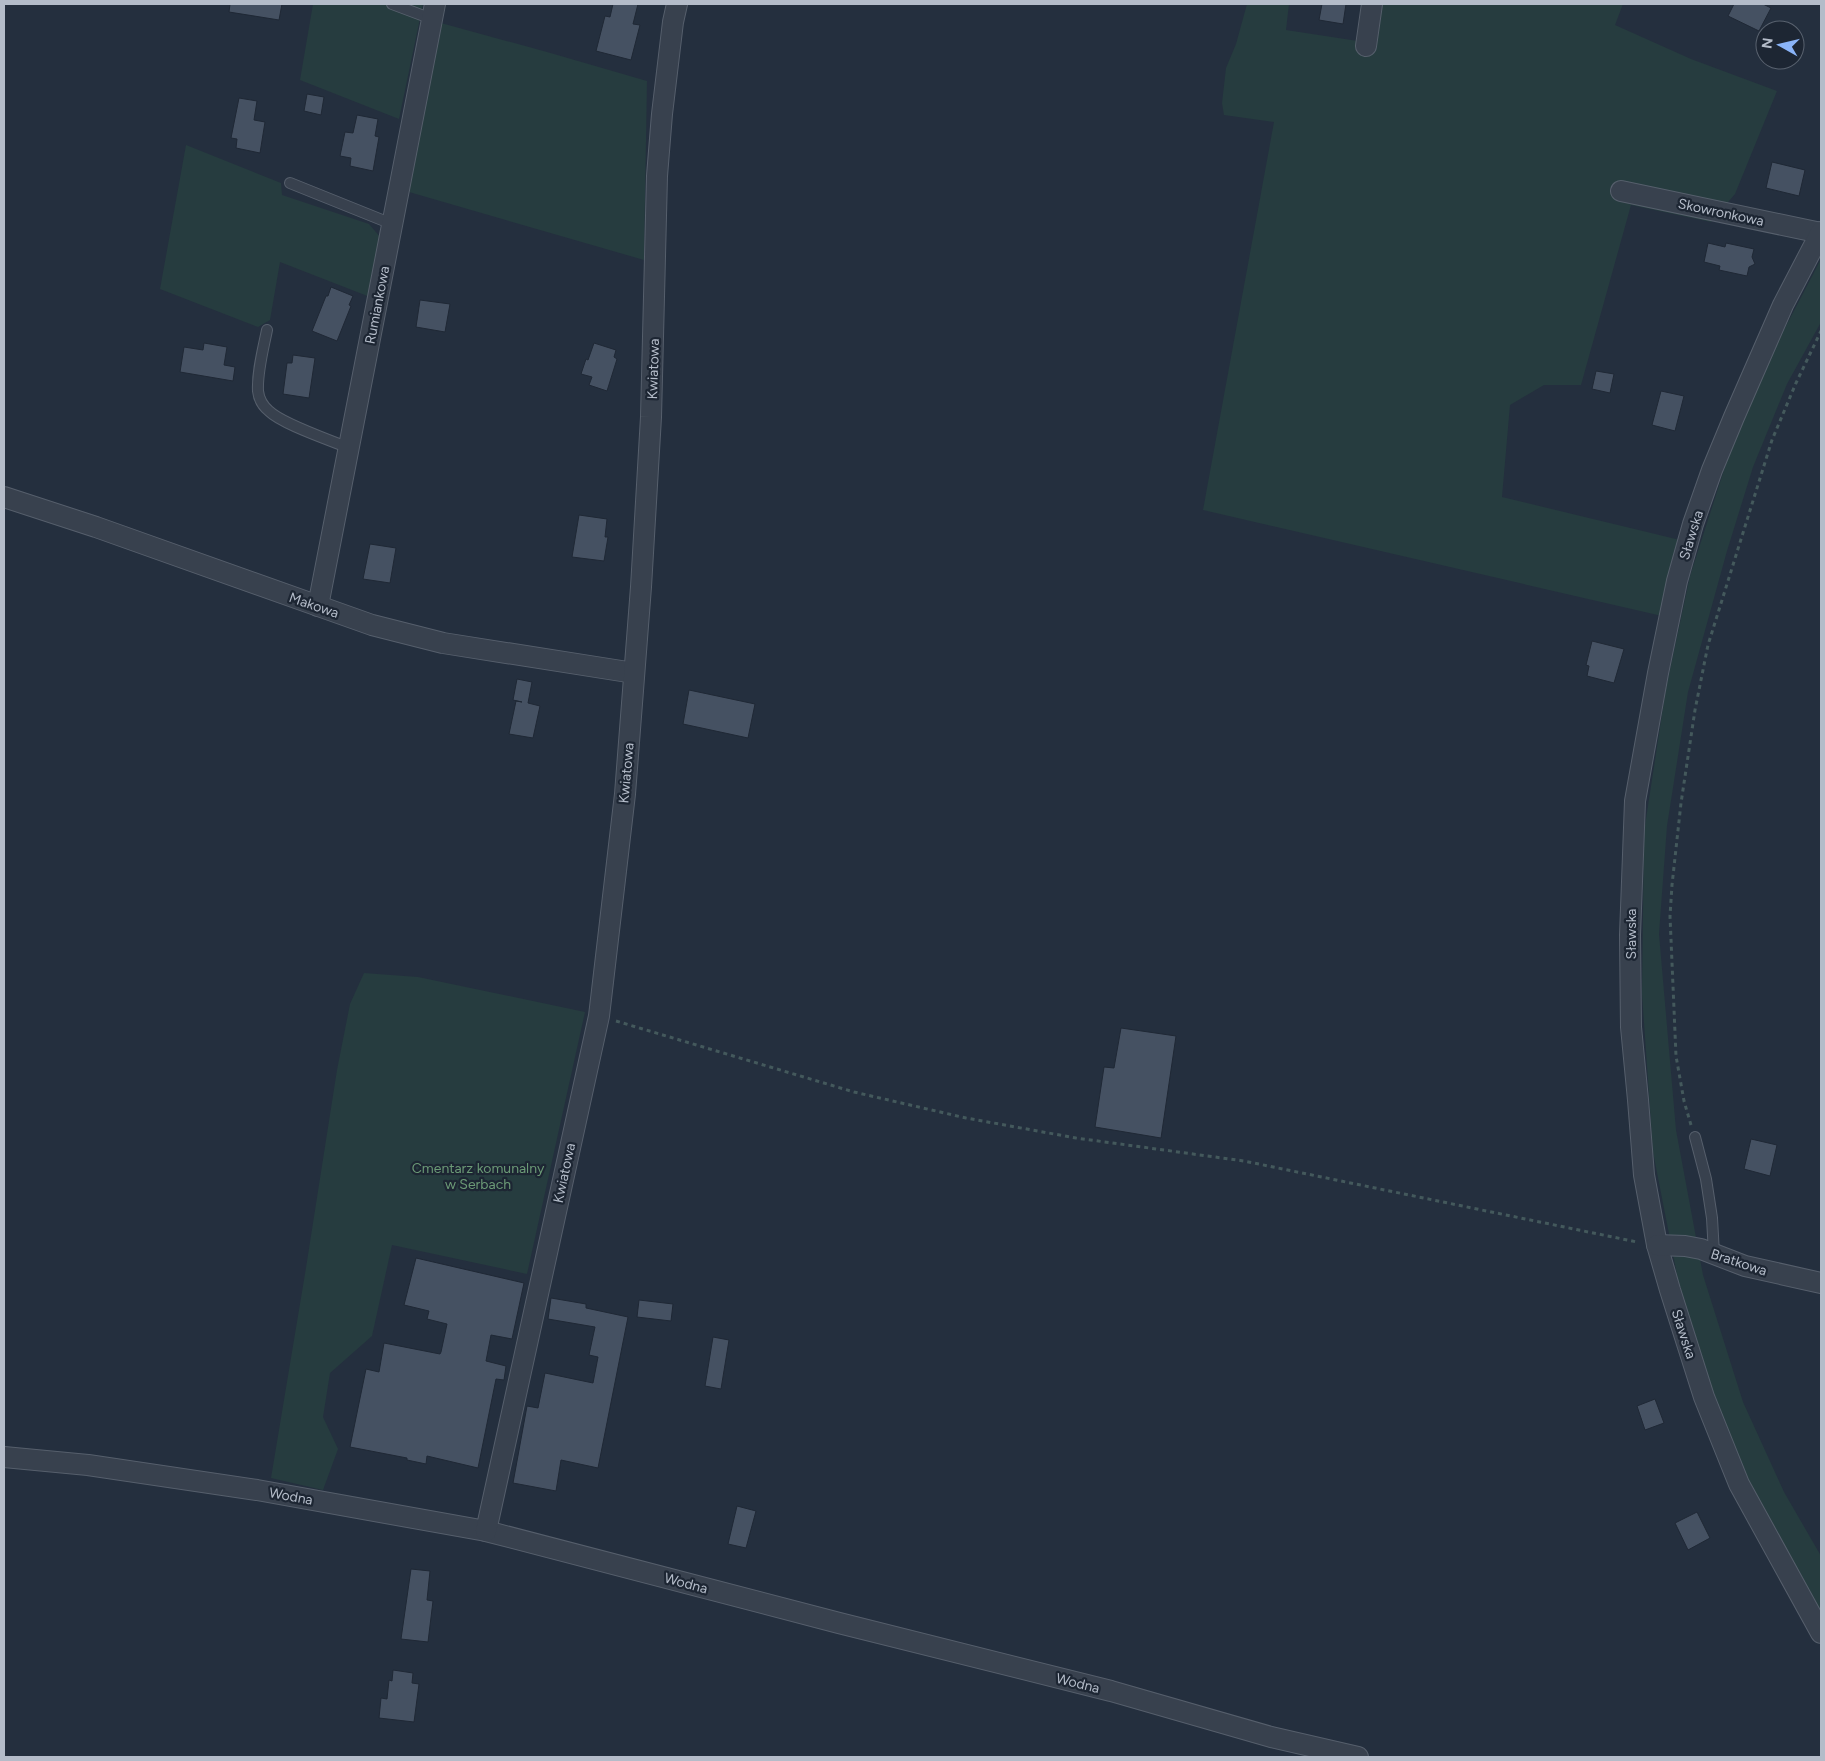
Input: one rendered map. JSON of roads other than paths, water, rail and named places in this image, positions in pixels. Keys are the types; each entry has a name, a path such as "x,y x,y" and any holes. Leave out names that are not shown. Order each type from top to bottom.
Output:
{"street":[{"name":"Kwiatowa","path":"486,1530 599,1016 625,794 651,417 657,176 662,114 673,22 677,4"},
{"path":"1366,46 1372,4"},
{"name":"Rumiankowa","path":"318,606 434,12"},
{"name":"Skowronkowa","path":"1621,191 1821,232"},
{"name":"Sławska","path":"1821,232 1783,305 1731,426 1693,524 1677,581 1658,672 1635,802 1630,925 1632,1027 1644,1175 1657,1245 1704,1397 1739,1484 1821,1633"},
{"name":"Makowa","path":"4,497 96,527 372,625 443,643 634,674"},
{"name":"Bratkowa","path":"1657,1245 1685,1246 1701,1249 1745,1266 1821,1283"},
{"name":"Wodna","path":"4,1457 88,1465 257,1490 486,1530 839,1623 1111,1691 1271,1737 1358,1757"}],"lane":[{"path":"392,4 434,12"},
{"path":"290,183 392,224"},
{"path":"267,330 259,373 258,392 261,402 270,413 284,421 349,448"},
{"path":"1695,1137 1706,1179 1712,1218 1714,1254"}],"park label":[{"name":"Cmentarz komunalny w Serbach","path":"478,1176"}]}
